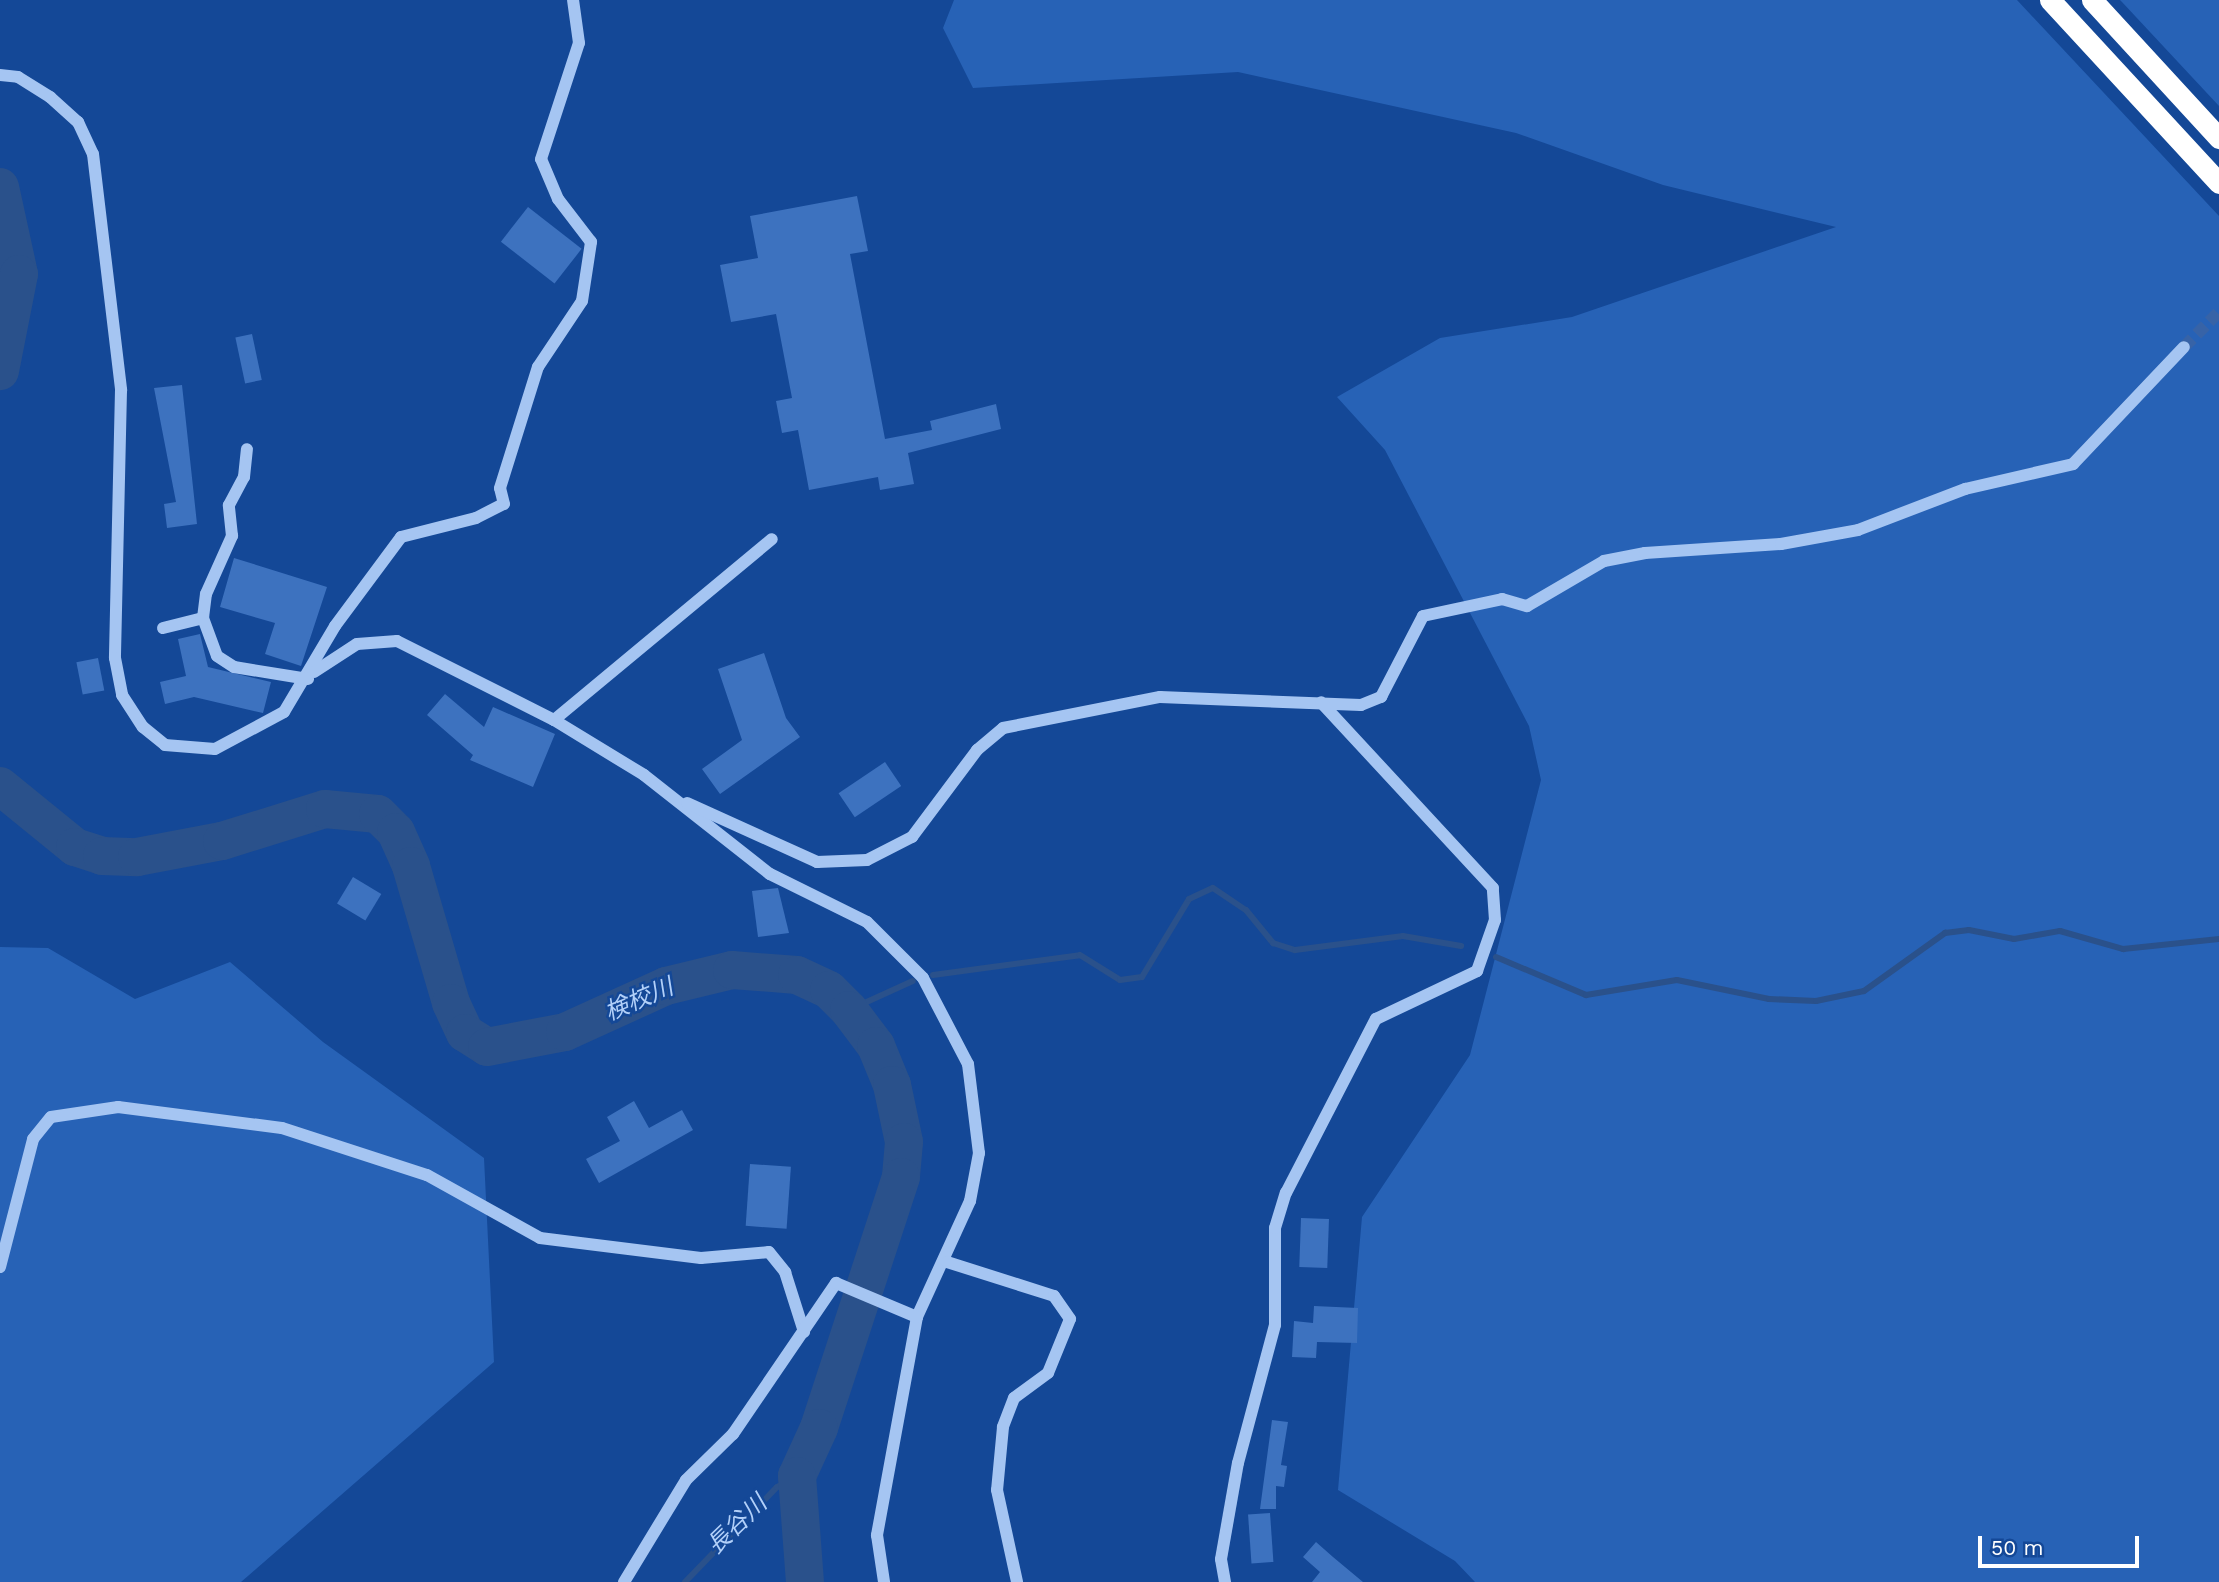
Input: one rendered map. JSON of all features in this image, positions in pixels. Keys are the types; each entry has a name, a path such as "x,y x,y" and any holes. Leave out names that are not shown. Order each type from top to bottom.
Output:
{"highway":[{"path":"2050,0 2219,183"},
{"path":"2092,0 2219,138"}],"street":[{"path":"0,75 18,77 50,97 78,121 93,154 121,390 115,658 122,695 143,727 166,745 215,749 284,712 310,676 335,626 401,537 476,518 504,503 500,488 538,367 582,301 591,243 558,199 541,159 579,43 573,0"},
{"path":"247,449 244,477 229,505 232,536 206,594 203,618 217,656 234,667 310,676 357,644 397,640 554,720 687,803 817,862 867,860 912,837 977,750 1012,725 1160,697 1361,705 1381,697 1423,616 1502,599 1527,606 1604,561 1646,552 1781,544 1858,530 1965,489 2073,464 2184,347"},
{"path":"554,720 772,538"},
{"path":"163,628 203,618"},
{"path":"1225,1582 1221,1559 1238,1463 1275,1325 1275,1228 1286,1193 1376,1019 1477,971 1495,920 1493,888 1321,702"},
{"path":"687,803 770,874 867,922 923,978 968,1064 977,1102 979,1153 970,1201 947,1262 917,1317 877,1535 884,1582"},
{"path":"0,1267 33,1139 51,1117 118,1107 282,1128 427,1175 540,1237 701,1258 769,1252 785,1272 804,1332"},
{"path":"947,1262 1054,1296 1070,1319 1048,1373 1014,1398 1003,1427 997,1490 1017,1582"},
{"path":"624,1582 686,1480 733,1434 836,1283 917,1317"}],"shaded area":[{"path":"954,0 2017,0 2219,216 2219,1582 1475,1582 1455,1561 1338,1490 1362,1217 1470,1055 1541,780 1529,726 1385,450 1337,397 1440,338 1572,317 1836,227 1663,185 1516,133 1238,72 973,88 943,28"},
{"path":"2120,0 2219,0 2219,106 2122,2"},
{"path":"0,947 48,948 135,999 230,962 323,1042 484,1158 494,1362 241,1582 0,1582"}],"building":[{"path":"857,196 868,251 850,254 885,439 932,430 930,421 996,404 1001,429 908,453 914,484 880,490 878,477 809,490 798,430 782,433 776,401 792,398 776,314 731,322 720,265 758,258 750,216"},
{"path":"528,207 582,249 554,284 501,242"},
{"path":"252,334 262,380 245,384 235,338"},
{"path":"182,385 197,524 167,528 164,504 176,502 154,388"},
{"path":"234,558 327,587 301,666 265,654 275,623 220,607"},
{"path":"200,634 208,667 271,682 263,713 194,697 165,704 160,682 186,676 178,639"},
{"path":"764,653 786,718 800,737 720,794 702,769 742,740 718,669"},
{"path":"98,658 104,690 83,695 76,662"},
{"path":"445,694 484,727 493,707 555,734 533,787 470,760 473,755 427,715"},
{"path":"885,762 901,786 855,817 839,793"},
{"path":"353,877 381,894 365,921 337,904"},
{"path":"778,888 789,933 758,937 752,891"},
{"path":"634,1101 649,1128 682,1110 693,1130 599,1183 586,1159 620,1141 607,1117"},
{"path":"750,1164 791,1167 787,1229 746,1226"},
{"path":"1301,1218 1329,1219 1327,1268 1299,1267"},
{"path":"1314,1306 1358,1308 1357,1343 1317,1342 1316,1358 1292,1357 1294,1321 1313,1323"},
{"path":"1272,1420 1288,1422 1281,1465 1287,1466 1284,1487 1276,1486 1276,1509 1260,1509"},
{"path":"1270,1513 1273,1562 1251,1563 1248,1515"},
{"path":"1316,1542 1363,1582 1312,1582 1320,1572 1303,1557"}],"waterway":[{"name":"検校川","path":"0,187 19,274 0,371"},
{"name":"検校川","path":"0,786 75,847 102,856 137,857 222,841 325,809 378,814 396,832 411,866 451,1003 465,1033 487,1047 565,1032 666,986 732,970 797,975 829,990 849,1010 876,1046 892,1085 904,1142 901,1177 819,1428 797,1476 805,1582"},
{"path":"933,975 1080,955 1120,980 1142,977 1189,899 1213,888 1246,910 1273,943 1295,950 1403,936 1461,946"},
{"path":"1496,957 1586,995 1677,980 1769,999 1816,1001 1864,991 1945,933 1969,930 2014,939 2060,931 2123,949 2219,939"},
{"path":"849,1010 913,981"},
{"name":"長谷川","path":"685,1582 777,1487 797,1476"}],"tunnel":[{"path":"2184,347 2219,312"}]}
